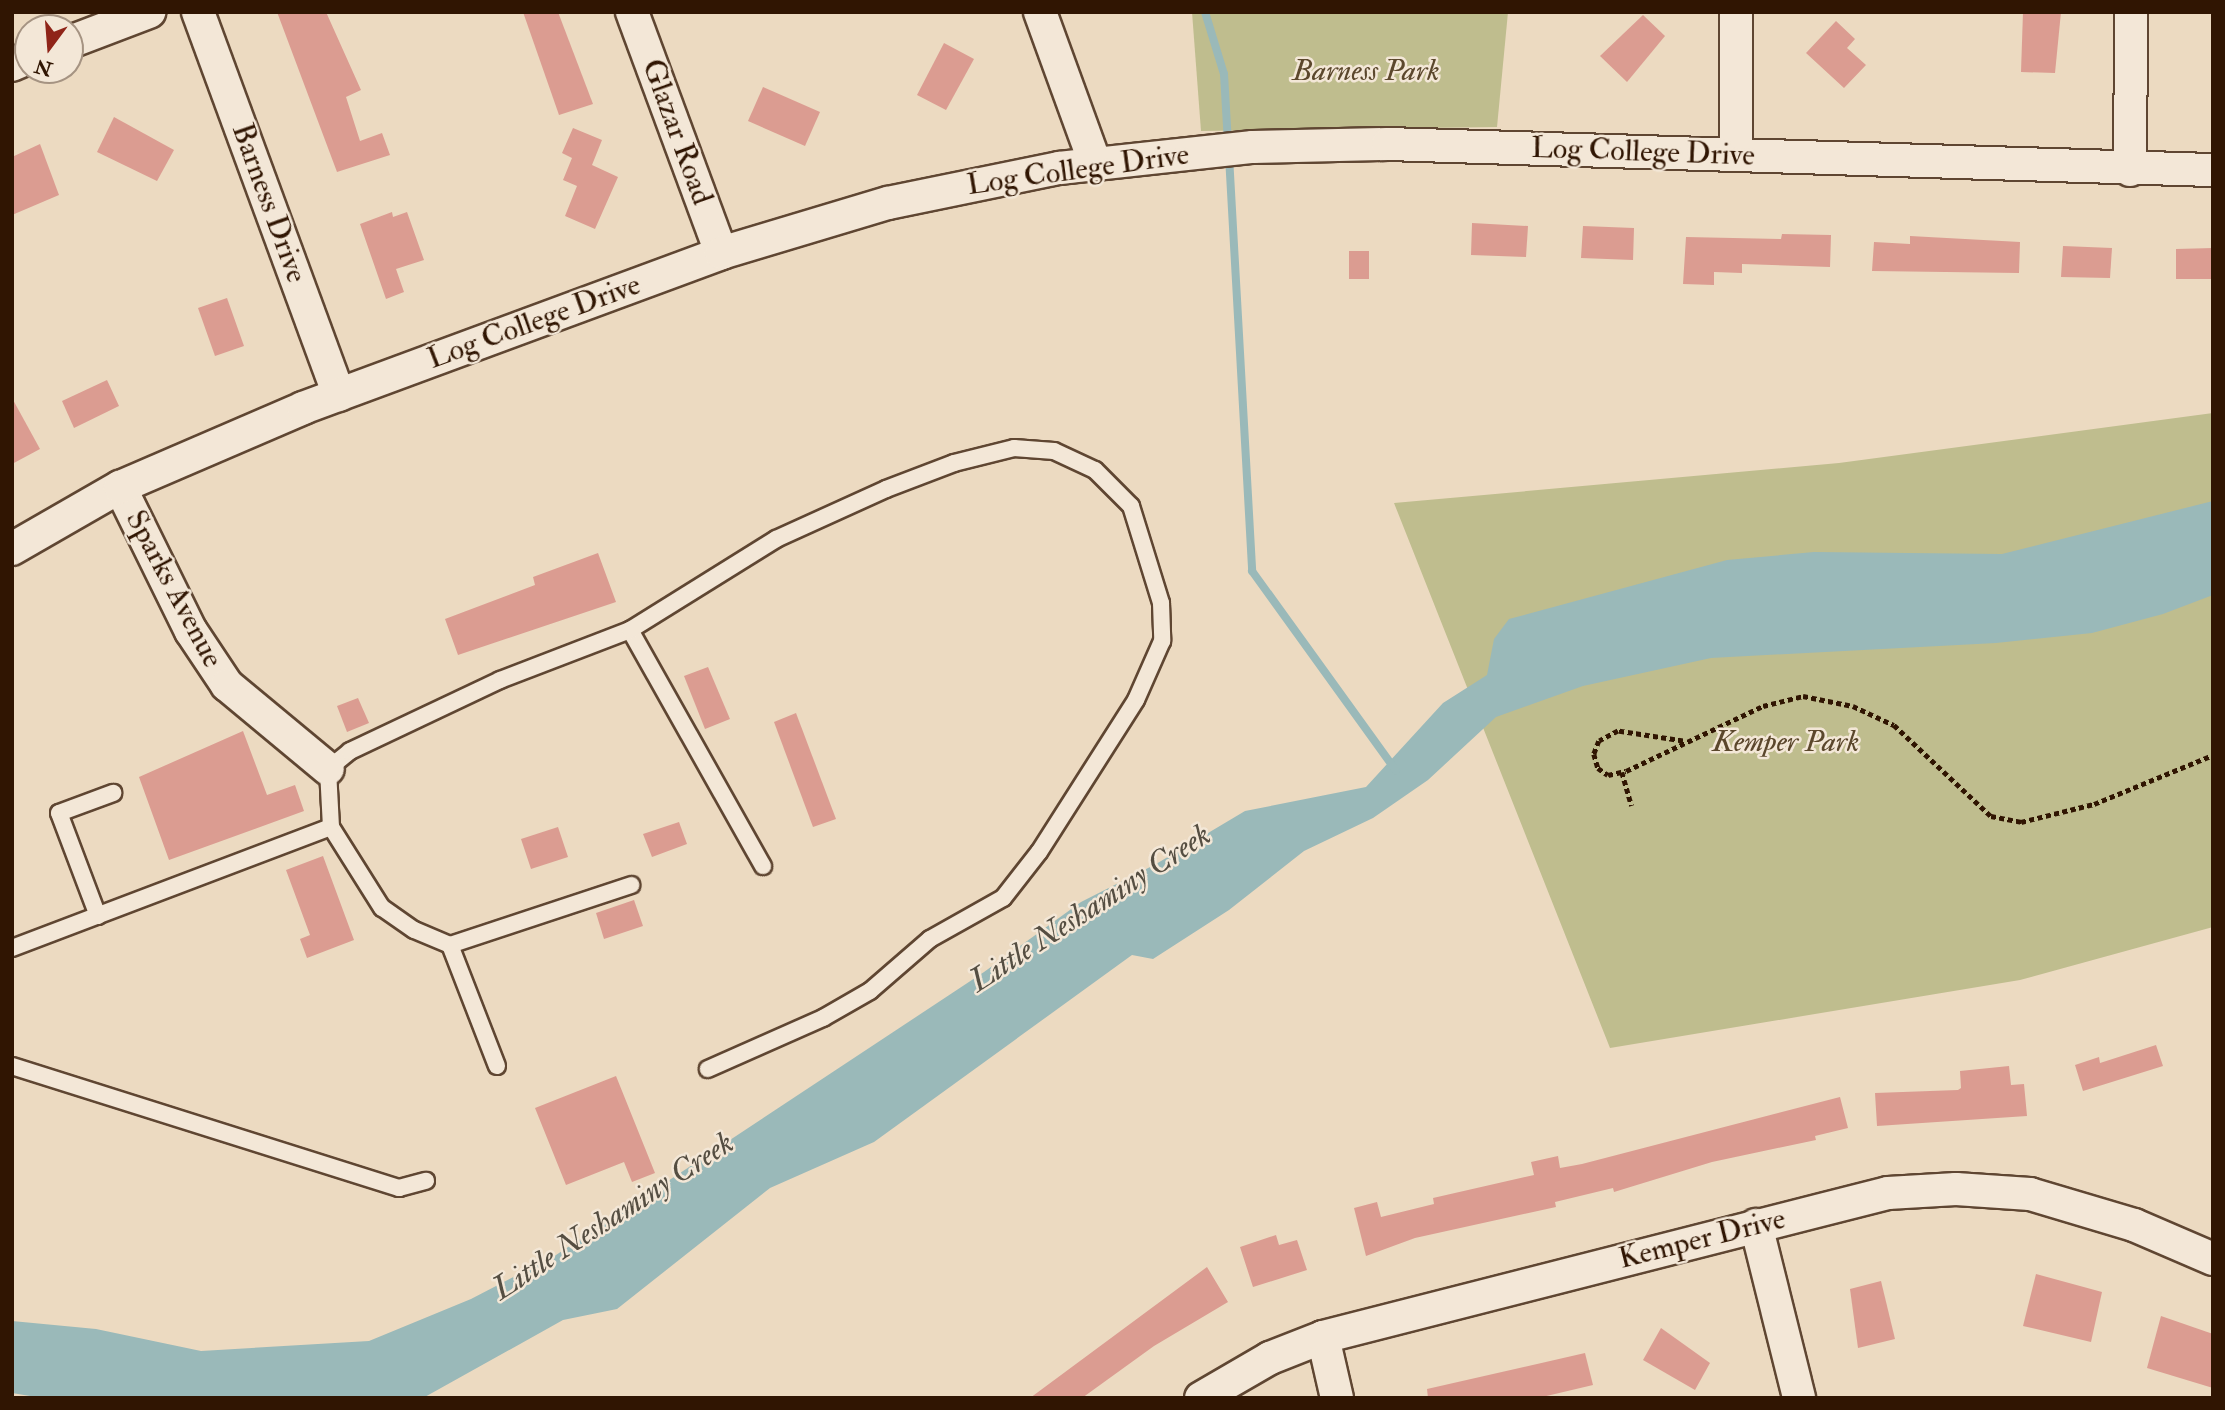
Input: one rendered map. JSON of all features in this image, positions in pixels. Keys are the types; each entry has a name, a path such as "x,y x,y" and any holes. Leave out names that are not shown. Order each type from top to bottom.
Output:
{"street":[{"path":"84,37 149,12"},
{"name":"Barness Drive","path":"198,12 339,395"},
{"name":"Glazar Road","path":"632,12 721,253"},
{"path":"1040,12 1095,163"},
{"path":"1736,12 1736,155"},
{"path":"2130,170 2131,12"},
{"name":"Log College Drive","path":"12,549 120,487 339,395 721,253 888,203 1095,163 1210,150 1388,144 2130,170 2213,170"},
{"name":"Sparks Avenue","path":"120,487 191,631 227,685 328,769"},
{"name":"Kemper Drive","path":"1201,1398 1270,1357 1323,1337 1888,1193 1990,1190 2082,1208 2213,1258"},
{"path":"1756,1225 1799,1398"},
{"path":"1323,1337 1337,1398"}],"lane":[{"path":"631,885 450,945 414,930 382,908 331,827 328,769 350,751 500,680 630,631 776,539 954,463 1014,448 1054,451 1095,470 1131,506 1161,603 1162,641 1136,700 1039,852 1003,898 930,939 870,991 822,1018 708,1069"},
{"path":"630,631 763,866"},
{"path":"98,916 60,813 113,793"},
{"path":"12,948 331,827"},
{"path":"450,945 497,1066"},
{"path":"12,1066 399,1188 426,1181"}],"path":[{"path":"1683,741 1618,731 1599,741 1594,754 1598,768 1608,775 1622,772 1683,741 1763,706 1803,696 1853,706 1894,725 1991,816 2021,822 2094,804 2213,755"},
{"path":"1622,772 1632,806"}],"green space":[{"name":"Barness Park","path":"1192,12 1508,12 1497,127 1201,131"},
{"name":"Kemper Park","path":"2213,413 2213,927 2020,980 1610,1048 1394,503 1839,463"}],"water":[{"name":"Little Neshaminy Creek","path":"2213,501 2213,595 2163,614 2092,633 1996,643 1711,658 1583,686 1496,717 1428,780 1373,818 1304,851 1229,910 1153,959 1132,955 874,1142 770,1188 617,1309 563,1320 423,1398 42,1398 12,1393 12,1321 96,1329 201,1351 369,1341 471,1299 556,1255 984,972 1081,902 1156,864 1245,811 1366,787 1443,703 1487,675 1494,639 1509,619 1727,560 1814,552 2002,554"}],"building":[{"path":"277,12 326,12 361,90 346,97 360,141 382,133 390,155 337,172"},
{"path":"523,12 558,12 593,104 559,115"},
{"path":"2023,12 2061,12 2055,73 2021,72"},
{"path":"1643,15 1665,36 1627,82 1600,56"},
{"path":"1836,21 1855,39 1847,48 1866,65 1844,88 1806,53"},
{"path":"944,43 974,59 946,110 917,95"},
{"path":"763,87 820,112 805,146 748,121"},
{"path":"114,117 174,150 157,181 97,152"},
{"path":"573,128 602,140 592,165 618,177 595,229 565,216 577,186 563,180 572,158 562,153"},
{"path":"40,144 59,195 12,215 12,157"},
{"path":"392,212 393,217 407,212 424,260 396,269 404,292 386,299 360,224"},
{"path":"1472,223 1528,226 1526,257 1471,255"},
{"path":"1583,226 1634,228 1633,260 1581,258"},
{"path":"1782,234 1831,235 1830,267 1742,264 1742,273 1714,272 1714,285 1683,284 1686,237 1781,239"},
{"path":"1910,236 2020,242 2019,273 1872,271 1874,242 1910,244"},
{"path":"2063,246 2112,248 2110,278 2061,277"},
{"path":"2213,248 2213,279 2176,279 2176,249"},
{"path":"1349,251 1369,251 1369,279 1349,279"},
{"path":"227,298 244,346 215,356 198,308"},
{"path":"107,380 119,406 74,428 62,401"},
{"path":"12,398 40,449 12,464"},
{"path":"598,553 616,602 458,655 445,619 535,585 533,577"},
{"path":"708,667 730,719 705,729 684,676"},
{"path":"358,698 369,723 347,732 337,706"},
{"path":"796,713 836,819 813,827 774,722"},
{"path":"243,731 267,795 295,785 304,811 169,860 139,777"},
{"path":"679,822 687,844 652,857 643,834"},
{"path":"558,827 568,857 531,869 521,839"},
{"path":"323,856 354,940 307,958 300,939 310,935 286,870"},
{"path":"634,900 643,926 604,939 596,913"},
{"path":"2156,1045 2163,1066 2083,1091 2075,1065 2099,1057 2100,1063"},
{"path":"2009,1066 2011,1085 2024,1084 2027,1116 1877,1126 1875,1093 1958,1090 1961,1088 1960,1071"},
{"path":"616,1076 655,1173 632,1182 624,1162 566,1185 535,1108"},
{"path":"1840,1097 1848,1128 1815,1136 1816,1140 1712,1162 1614,1192 1613,1188 1555,1202 1556,1207 1415,1238 1366,1256 1354,1208 1377,1202 1381,1217 1434,1204 1433,1198 1534,1175 1531,1162 1558,1156 1560,1168 1582,1164"},
{"path":"1276,1235 1279,1245 1297,1240 1307,1270 1253,1287 1240,1247"},
{"path":"1207,1267 1228,1302 1154,1346 1082,1398 1030,1398"},
{"path":"2036,1274 2102,1292 2091,1342 2023,1326"},
{"path":"1881,1281 1895,1339 1858,1348 1850,1289"},
{"path":"2161,1316 2213,1334 2213,1388 2147,1368"},
{"path":"1661,1328 1710,1363 1695,1390 1643,1360"},
{"path":"1585,1353 1593,1385 1538,1398 1428,1398 1427,1389"}],"waterway":[{"path":"1205,12 1224,74 1228,143"},
{"path":"1229,156 1252,571 1396,771"}]}
